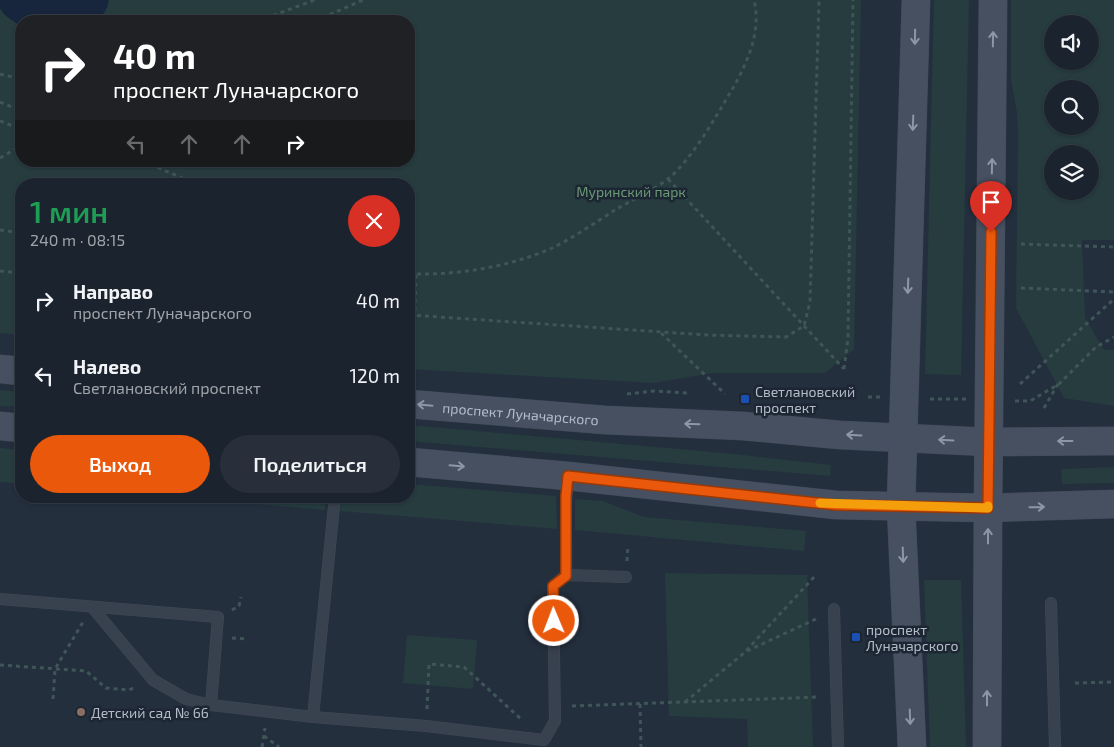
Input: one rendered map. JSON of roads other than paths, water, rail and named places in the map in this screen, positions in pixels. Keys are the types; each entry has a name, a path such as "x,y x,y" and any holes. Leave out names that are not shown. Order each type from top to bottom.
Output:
{"main road":[{"path":"912,747 901,506 916,0"},
{"path":"987,747 994,0"},
{"path":"0,369 15,370"},
{"name":"проспект Луначарского","path":"415,404 605,420 743,426 840,435 989,442 1114,441"},
{"path":"0,426 15,427"},
{"path":"415,463 568,476 836,505 988,508 1114,504"}],"lane":[{"path":"566,576 566,496 568,476"},
{"path":"313,717 335,503"},
{"path":"92,607 153,680 186,699 211,705 313,717 426,726 547,743 555,721 553,586 566,576 626,577"},
{"path":"0,599 218,616 211,705"},
{"path":"1051,603 1055,747"},
{"path":"834,609 838,747"}],"waterway":[{"path":"19,0 26,5 57,15"},
{"path":"66,15 88,0"}],"place":[{"name":"Светлановский проспект","path":"745,399"},
{"name":"проспект Луначарского","path":"856,637"},
{"name":"Детский сад № 66","path":"81,712"}],"park label":[{"name":"Муринский парк","path":"631,191"}]}
